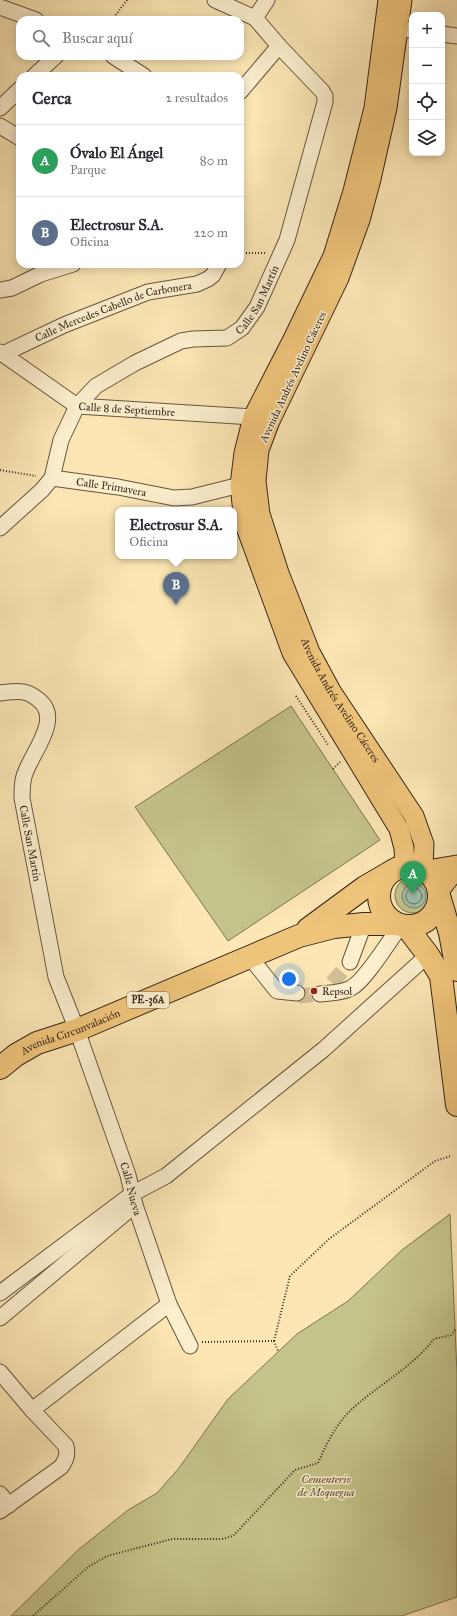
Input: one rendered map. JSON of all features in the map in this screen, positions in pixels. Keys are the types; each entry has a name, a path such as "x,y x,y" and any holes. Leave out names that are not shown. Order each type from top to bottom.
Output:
{"highway":[{"path":"457,970 450,933 435,880 411,869 380,885 379,901 385,915 402,925 428,955 441,976 457,1105"},
{"name":"Avenida Circunvalación","path":"299,936 365,887 411,869"},
{"path":"402,925 413,926 426,922 435,912 440,895"},
{"name":"Avenida Circunvalación","path":"0,1068 16,1055 37,1043 77,1030 299,936 334,926 364,924 402,925"}],"main road":[{"name":"Avenida Andrés Avelino Cáceres","path":"388,0 398,29"},
{"name":"Avenida Andrés Avelino Cáceres","path":"402,0 387,108 360,220 339,278 261,419 244,453 240,485 244,522 260,541 279,573 310,652 331,691 414,816 424,844 411,869"},
{"name":"Avenida Andrés Avelino Cáceres","path":"260,541 260,514 256,481 261,419"},
{"name":"Avenida Circunvalación","path":"411,869 457,866"},
{"name":"Avenida Circunvalación","path":"440,895 457,866"}],"street":[{"path":"5,0 0,6 26,16"},
{"path":"215,0 239,5 255,18 267,0"},
{"name":"Calle San Martín","path":"0,528 42,490 52,478 61,440 77,406 96,386 135,363 181,341 193,339 227,338 242,328 256,306 287,240 325,102 325,96 255,18"},
{"path":"445,34 457,36"},
{"path":"244,87 279,46"},
{"path":"38,72 52,60"},
{"path":"119,60 138,72"},
{"path":"0,108 16,93"},
{"path":"0,126 16,136"},
{"path":"0,290 12,288 41,274 60,268"},
{"name":"Calle Mercedes Cabello de Carbonera","path":"2,353 64,325 148,292 198,284 213,275 217,268"},
{"name":"Calle 8 de Septiembre","path":"2,353 77,406 261,419"},
{"name":"Calle Primavera","path":"52,478 118,487 174,498 192,497 240,485"},
{"name":"Calle San Martín","path":"0,693 21,690 32,694 42,702 47,712 48,722 45,734 25,772 22,786 22,798 56,977 77,1030"},
{"path":"350,962 364,924"},
{"path":"332,983 319,991 336,993 351,988 361,980 402,925"},
{"path":"0,1293 166,1176 324,1049 428,955"},
{"path":"250,956 281,994 298,995"},
{"name":"Calle Nueva","path":"77,1030 128,1175 134,1200 170,1304 190,1346"},
{"path":"0,1318 134,1200"},
{"path":"32,1410 170,1304"},
{"path":"0,1372 32,1410 66,1446 67,1458 61,1467 3,1503"}],"path":[{"path":"115,16 127,0"},
{"path":"244,253 280,254"},
{"path":"0,470 52,478"},
{"path":"333,769 340,762"},
{"path":"278,1351 274,1341 290,1276 329,1239 435,1161 450,1156"},
{"path":"33,1616 88,1567 107,1556 172,1539 222,1540 233,1536 295,1470 318,1463 332,1432 348,1413 423,1353 434,1339 450,1335 457,1330"},
{"path":"190,1346 193,1344 210,1341 274,1341"}],"green space":[{"path":"291,706 380,840 228,941 135,807"},
{"path":"417,877 426,882 430,888 430,902 426,908 417,913 409,913 400,908 396,902 395,891 400,882 406,878"},
{"name":"Cementerio de Moquegua","path":"450,1214 457,1373 457,1597 402,1616 11,1616 78,1550 128,1510 157,1493 179,1468 228,1399 297,1334 348,1301 402,1250"}],"water":[{"path":"414,884 419,885 425,891 425,901 419,907 414,908 409,907 403,901 402,896 403,891 409,885"}],"tunnel":[{"path":"332,983 350,962"},
{"path":"298,996 320,994"}],"place":[{"name":"Electrosur S.A.","path":"176,605"},
{"name":"Óvalo El Ángel","path":"413,894"},
{"name":"Repsol","path":"314,991"}]}
